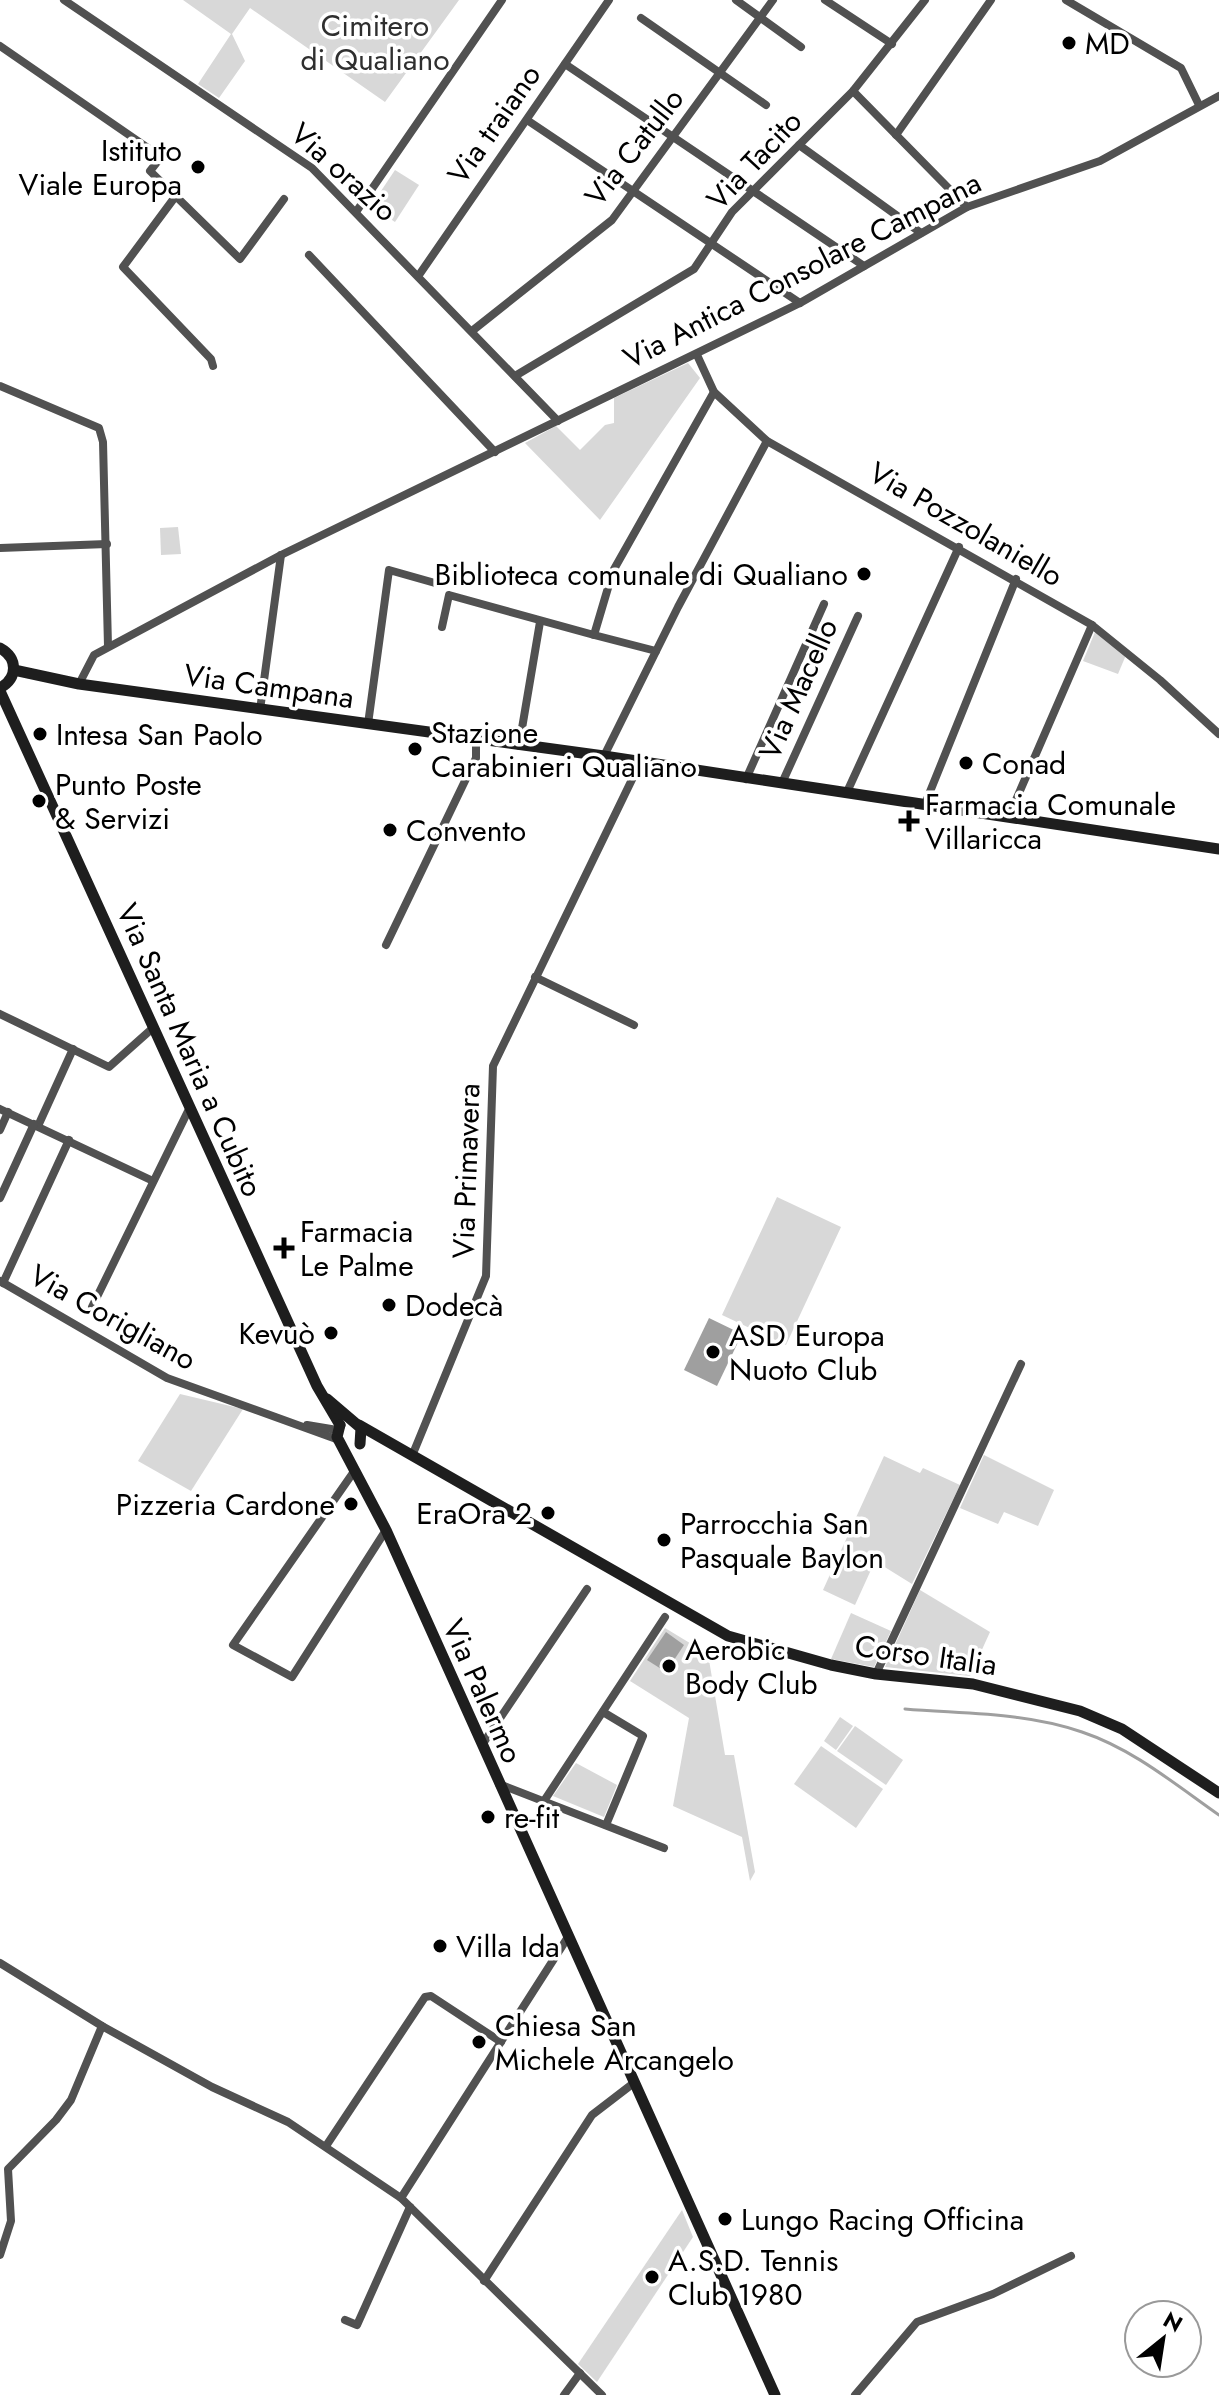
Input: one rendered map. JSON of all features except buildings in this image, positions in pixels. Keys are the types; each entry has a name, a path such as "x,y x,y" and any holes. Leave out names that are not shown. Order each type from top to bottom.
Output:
{"main road":[{"path":"0,648 12,658 14,670 9,682 0,689"},
{"name":"Via Campana","path":"14,670 79,684 604,756 1219,849"},
{"name":"Via Santa Maria a Cubito","path":"0,689 5,711 154,1027 327,1408 345,1431"},
{"path":"317,1386 345,1431 358,1445"},
{"path":"345,1431 412,1456"},
{"path":"345,1431 363,1436 358,1445 355,1470"},
{"name":"Via Palermo","path":"345,1431 355,1470 386,1530 775,2395"},
{"path":"358,1445 379,1442 412,1456"},
{"name":"Corso Italia","path":"412,1456 701,1624 787,1654 876,1674 973,1684 1080,1711 1122,1729 1219,1793"}],"street":[{"name":"Via orazio","path":"64,0 295,155 419,275 558,421"},
{"path":"356,212 502,0"},
{"name":"Via traiano","path":"419,275 609,0"},
{"path":"736,0 801,47"},
{"name":"Via Catullo","path":"472,331 612,220 773,0"},
{"path":"825,0 892,44"},
{"name":"Via Tacito","path":"515,376 694,269 713,245 732,212 853,91 925,0"},
{"path":"896,135 991,0"},
{"path":"1066,0 1181,68 1199,105"},
{"path":"641,18 766,105"},
{"path":"0,46 161,157 150,171 240,259 284,199"},
{"path":"565,64 864,266"},
{"path":"853,91 967,207"},
{"name":"Via Antica Consolare Campana","path":"108,646 281,555 800,303 967,207 1100,161 1219,96"},
{"path":"527,120 800,303"},
{"path":"799,145 921,233"},
{"path":"175,197 123,267 211,359 213,366"},
{"path":"309,255 495,452"},
{"name":"Via Pozzolaniello","path":"697,355 714,392 767,441 1016,579 1092,625 1139,661 1219,734"},
{"path":"0,386 99,428 103,442 108,646 94,655 79,684"},
{"path":"594,635 613,571 714,392"},
{"path":"604,756 767,441"},
{"path":"0,548 107,544"},
{"path":"847,792 959,547"},
{"path":"260,710 281,555"},
{"path":"368,724 389,570 435,583"},
{"path":"925,804 1016,579"},
{"path":"442,627 449,595 656,651"},
{"path":"746,779 824,604"},
{"name":"Via Macello","path":"782,783 858,616"},
{"path":"519,746 540,622"},
{"path":"1009,816 1092,625"},
{"path":"386,945 476,758 476,740"},
{"name":"Via Primavera","path":"412,1456 486,1276 493,1066 640,763"},
{"path":"535,977 634,1025"},
{"path":"0,1014 109,1067 154,1027"},
{"path":"0,1198 73,1049"},
{"path":"92,1307 190,1107"},
{"path":"0,1130 4,1110 153,1181"},
{"path":"2,1282 69,1140"},
{"name":"Via Corigliano","path":"2,1282 167,1378 295,1423 345,1431"},
{"path":"876,1674 1021,1364"},
{"path":"319,1424 327,1408"},
{"path":"295,1423 319,1424 345,1431"},
{"path":"355,1470 233,1645 292,1677 386,1530"},
{"path":"482,1745 587,1589"},
{"path":"544,1801 665,1617"},
{"path":"603,1712 643,1736 606,1825"},
{"path":"499,1784 664,1848"},
{"path":"401,2198 568,1937"},
{"path":"0,1963 102,2026 212,2087 288,2122 401,2198 602,2395"},
{"path":"326,2146 425,1997 431,1996 501,2042"},
{"path":"0,2255 11,2221 8,2169 56,2120 71,2100 102,2026"},
{"path":"484,2281 592,2115 635,2082"},
{"path":"345,2320 357,2325 410,2207"},
{"path":"855,2395 917,2322 993,2294 1071,2256"},
{"path":"564,2395 580,2373"}],"green space":[{"name":"Cimitero di Qualiano","path":"183,0 459,0 385,102 250,8 232,34 245,61 219,98 198,84 231,34"},
{"path":"395,170 419,185 395,222 371,206"},
{"path":"688,363 700,378 600,520 525,443 556,426 580,450 605,425 614,423 614,398"},
{"path":"178,527 181,554 161,555 160,528"},
{"path":"1095,632 1126,655 1118,674 1083,661"},
{"path":"777,1197 841,1227 786,1345 722,1315"},
{"path":"180,1394 243,1409 191,1491 138,1461"},
{"path":"984,1455 1054,1490 1038,1526 1004,1512 998,1524 960,1508"},
{"path":"884,1456 920,1473 923,1468 960,1485 912,1584 875,1561 855,1605 823,1590"},
{"path":"920,1590 990,1632 970,1676 885,1667"},
{"path":"851,1613 891,1631 874,1667 831,1659"},
{"path":"665,1628 708,1654 725,1755 734,1755 755,1872 750,1881 742,1837 673,1806 689,1718 630,1681"},
{"path":"840,1717 853,1726 836,1750 824,1741"},
{"path":"855,1726 903,1760 886,1785 837,1751"},
{"path":"821,1746 883,1789 856,1828 794,1784"},
{"path":"576,1763 617,1785 604,1817 553,1796"},
{"name":"A.S.D. Tennis Club 1980","path":"682,2210 693,2237 597,2382 578,2364"}],"shaded area":[{"name":"ASD Europa Nuoto Club","path":"709,1318 742,1334 717,1386 684,1370"},
{"path":"666,1632 684,1645 666,1672 647,1660"}],"waterway":[{"path":"905,1709 1017,1717 1082,1732 1136,1758 1219,1815"}],"place":[{"name":"MD","path":"1069,43"},
{"name":"Istituto Viale Europa","path":"198,167"},
{"name":"Biblioteca comunale di Qualiano","path":"864,574"},
{"name":"Intesa San Paolo","path":"40,734"},
{"name":"Stazione Carabinieri Qualiano","path":"415,749"},
{"name":"Conad","path":"966,763"},
{"name":"Punto Poste & Servizi","path":"39,801"},
{"name":"Farmacia Comunale Villaricca","path":"909,821"},
{"name":"Convento","path":"390,830"},
{"name":"Farmacia Le Palme","path":"284,1248"},
{"name":"Dodecà","path":"389,1305"},
{"name":"Kevuò","path":"331,1333"},
{"name":"ASD Europa Nuoto Club","path":"713,1352"},
{"name":"Pizzeria Cardone","path":"351,1504"},
{"name":"EraOra 2","path":"548,1513"},
{"name":"Parrocchia San Pasquale Baylon","path":"664,1540"},
{"name":"Aerobic Body Club","path":"669,1666"},
{"name":"re-fit","path":"488,1817"},
{"name":"Villa Ida","path":"440,1946"},
{"name":"Chiesa San Michele Arcangelo","path":"479,2042"},
{"name":"Lungo Racing Officina","path":"725,2219"},
{"name":"A.S.D. Tennis Club 1980","path":"652,2277"}]}
